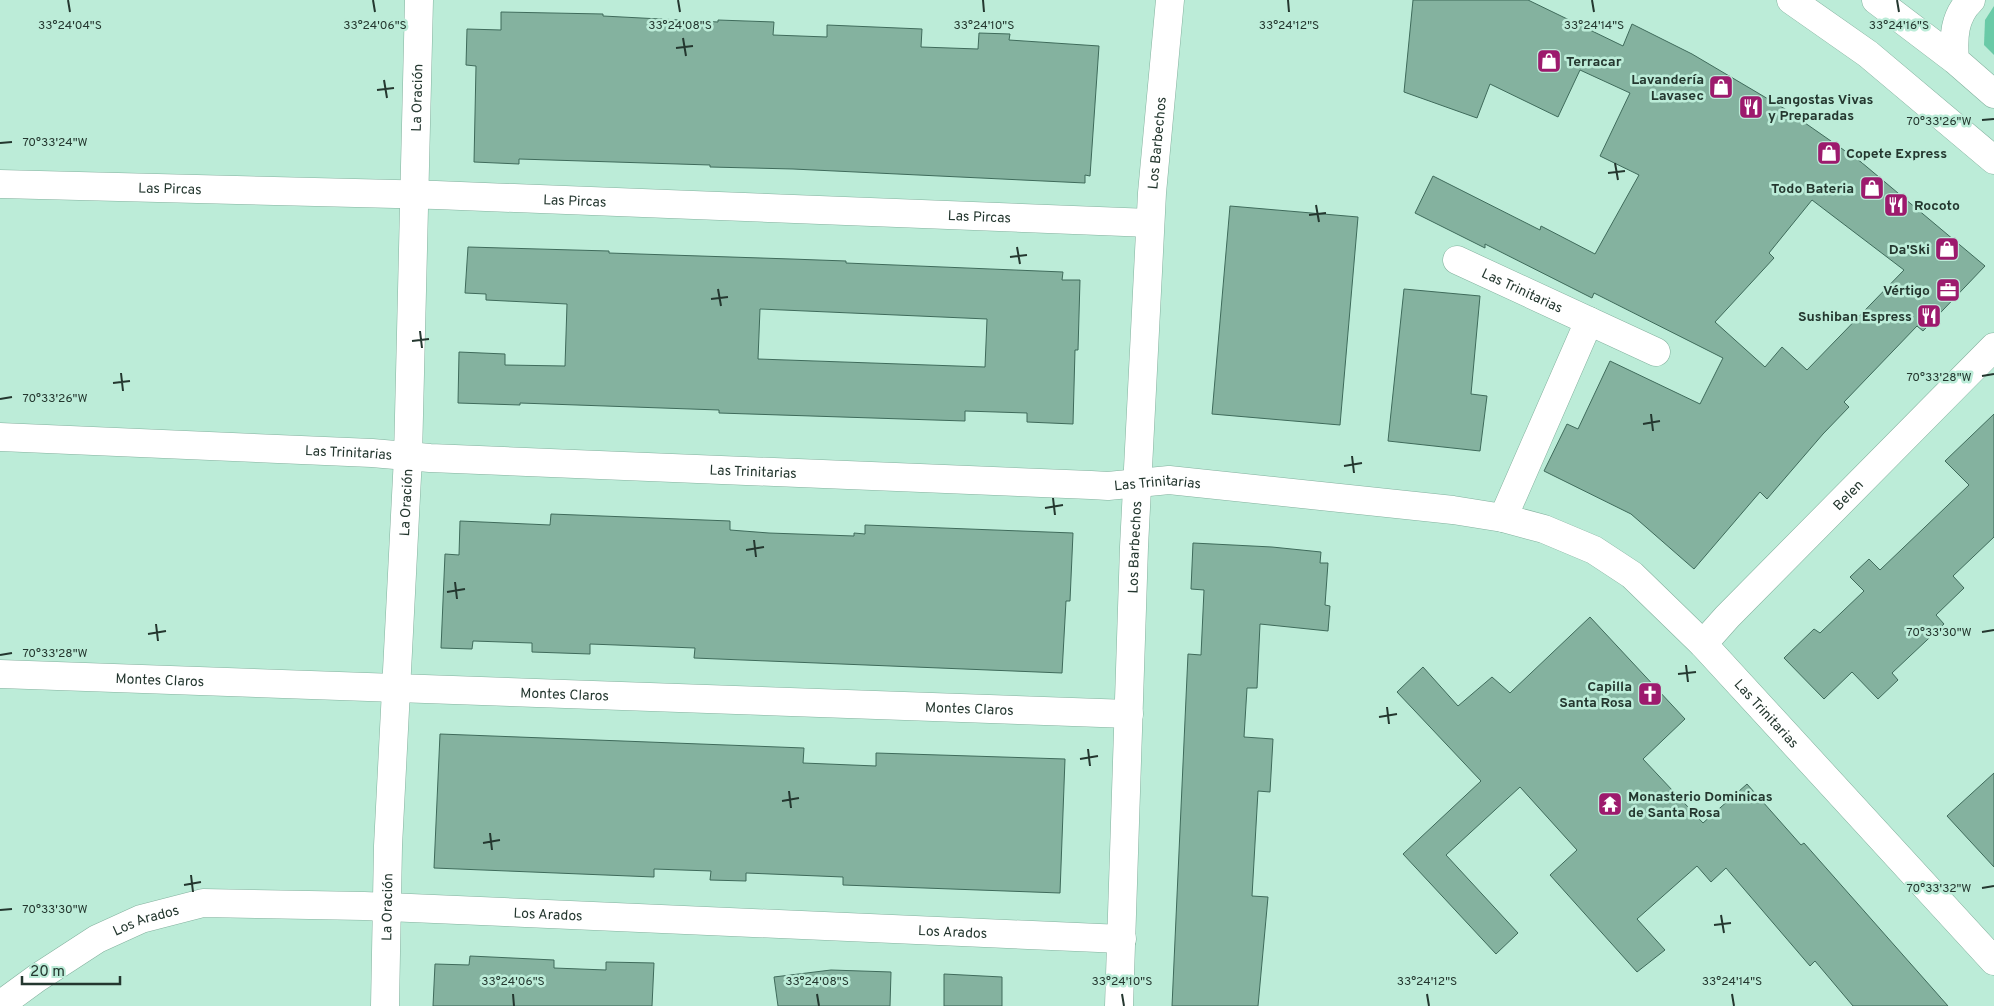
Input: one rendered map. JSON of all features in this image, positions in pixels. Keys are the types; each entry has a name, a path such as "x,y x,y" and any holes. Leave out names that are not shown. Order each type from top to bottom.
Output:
{"street":[{"name":"La Oración","path":"385,1006 388,846 408,456 419,0"},
{"name":"Los Barbechos","path":"1119,1006 1134,547 1150,223 1170,0"},
{"path":"1791,0 1868,54 1994,160"},
{"path":"1876,0 1955,60 1994,94"},
{"path":"1955,60 1953,44 1955,28 1960,15 1971,0"},
{"name":"Las Pircas","path":"0,184 415,196 1150,223"},
{"name":"Las Trinitarias","path":"1457,260 1656,352"},
{"path":"1503,518 1589,321"},
{"name":"Belen","path":"1703,644 1994,347"},
{"name":"Las Trinitarias","path":"0,437 1090,485 1169,480 1348,498 1503,518 1544,529 1594,550 1632,575 1703,644 1994,961"},
{"name":"Montes Claros","path":"0,674 1129,714"},
{"name":"Los Arados","path":"0,1005 37,978 97,939 141,919 203,903 364,906 1122,939"}],"green space":[{"path":"1994,6 1994,55 1984,45 1985,20"}],"building":[{"path":"1413,0 1528,0 1623,46 1632,24 1692,54 1785,109 1861,162 1985,266 1923,331 1917,326 1844,402 1849,407 1767,499 1760,492 1694,569 1631,514 1544,471 1567,424 1578,429 1610,361 1700,404 1723,358 1594,293 1592,298 1485,244 1485,248 1415,213 1433,176 1540,230 1541,226 1595,254 1639,175 1600,156 1630,93 1580,70 1558,117 1490,84 1477,118 1404,92","holes":["1812,200 1904,270 1807,370 1782,347 1765,367 1715,322 1774,258 1769,253"]},
{"path":"501,12 603,14 603,16 718,22 718,20 774,22 773,35 827,37 827,25 922,29 921,47 978,49 979,33 1010,34 1009,40 1099,46 1090,176 1085,175 1085,183 793,169 710,167 710,165 519,159 519,164 474,162 476,66 466,65 467,29 501,30"},
{"path":"1230,206 1358,217 1340,425 1212,414"},
{"path":"468,247 609,251 609,253 846,261 846,263 1063,272 1062,280 1080,280 1078,350 1075,350 1073,424 1027,422 1027,413 965,411 965,421 719,413 719,410 520,403 520,405 458,403 459,352 505,354 505,365 565,366 567,304 486,300 486,294 465,293","holes":["760,309 987,319 985,367 758,359"]},
{"path":"1404,289 1480,296 1471,394 1487,396 1480,451 1388,441"},
{"path":"1994,414 1994,537 1953,576 1964,588 1936,615 1944,624 1892,673 1898,680 1878,699 1852,672 1824,699 1784,658 1814,629 1820,633 1864,591 1850,577 1869,559 1880,570 1969,485 1945,461"},
{"path":"551,514 730,521 730,530 769,533 854,536 854,533 865,534 865,525 1073,533 1070,601 1066,601 1062,673 694,658 695,648 590,644 590,654 532,652 532,643 473,641 472,649 441,648 445,554 459,555 460,521 550,525"},
{"path":"1193,543 1272,547 1321,552 1320,563 1328,563 1325,605 1330,606 1328,631 1260,624 1257,688 1247,688 1244,737 1273,739 1270,792 1258,791 1252,896 1268,897 1258,1006 1172,1006 1188,654 1201,655 1204,590 1191,589"},
{"name":"Monasterio Dominicas de Santa Rosa","path":"1590,617 1685,719 1643,759 1703,823 1747,784 1801,845 1804,843 1948,1006 1853,1006 1815,961 1810,966 1726,868 1711,882 1697,866 1637,919 1665,950 1637,972 1550,875 1577,850 1520,787 1446,855 1518,933 1496,954 1403,854 1481,781 1397,692 1423,667 1458,706 1492,677 1510,693"},
{"path":"440,734 804,748 803,763 876,766 876,753 1065,759 1060,893 843,885 843,877 746,873 746,881 710,880 711,871 654,869 654,877 434,868"},
{"path":"1994,773 1994,867 1947,816"},
{"path":"470,956 554,960 554,968 606,970 606,962 654,963 652,1006 433,1006 435,964 469,965"},
{"path":"831,970 891,972 890,1006 778,1006 774,977"},
{"path":"944,974 1002,977 1002,1006 944,1006"}],"place":[{"name":"Terracar","path":"1549,61"},
{"name":"Lavandería Lavasec","path":"1721,87"},
{"name":"Langostas Vivas y Preparadas","path":"1751,107"},
{"name":"Copete Express","path":"1829,153"},
{"name":"Todo Bateria","path":"1872,188"},
{"name":"Rocoto","path":"1896,205"},
{"name":"Da'Ski","path":"1947,249"},
{"name":"Vértigo","path":"1948,290"},
{"name":"Sushiban Espress","path":"1929,316"},
{"name":"Capilla Santa Rosa","path":"1650,694"},
{"name":"Monasterio Dominicas de Santa Rosa","path":"1610,804"}]}
